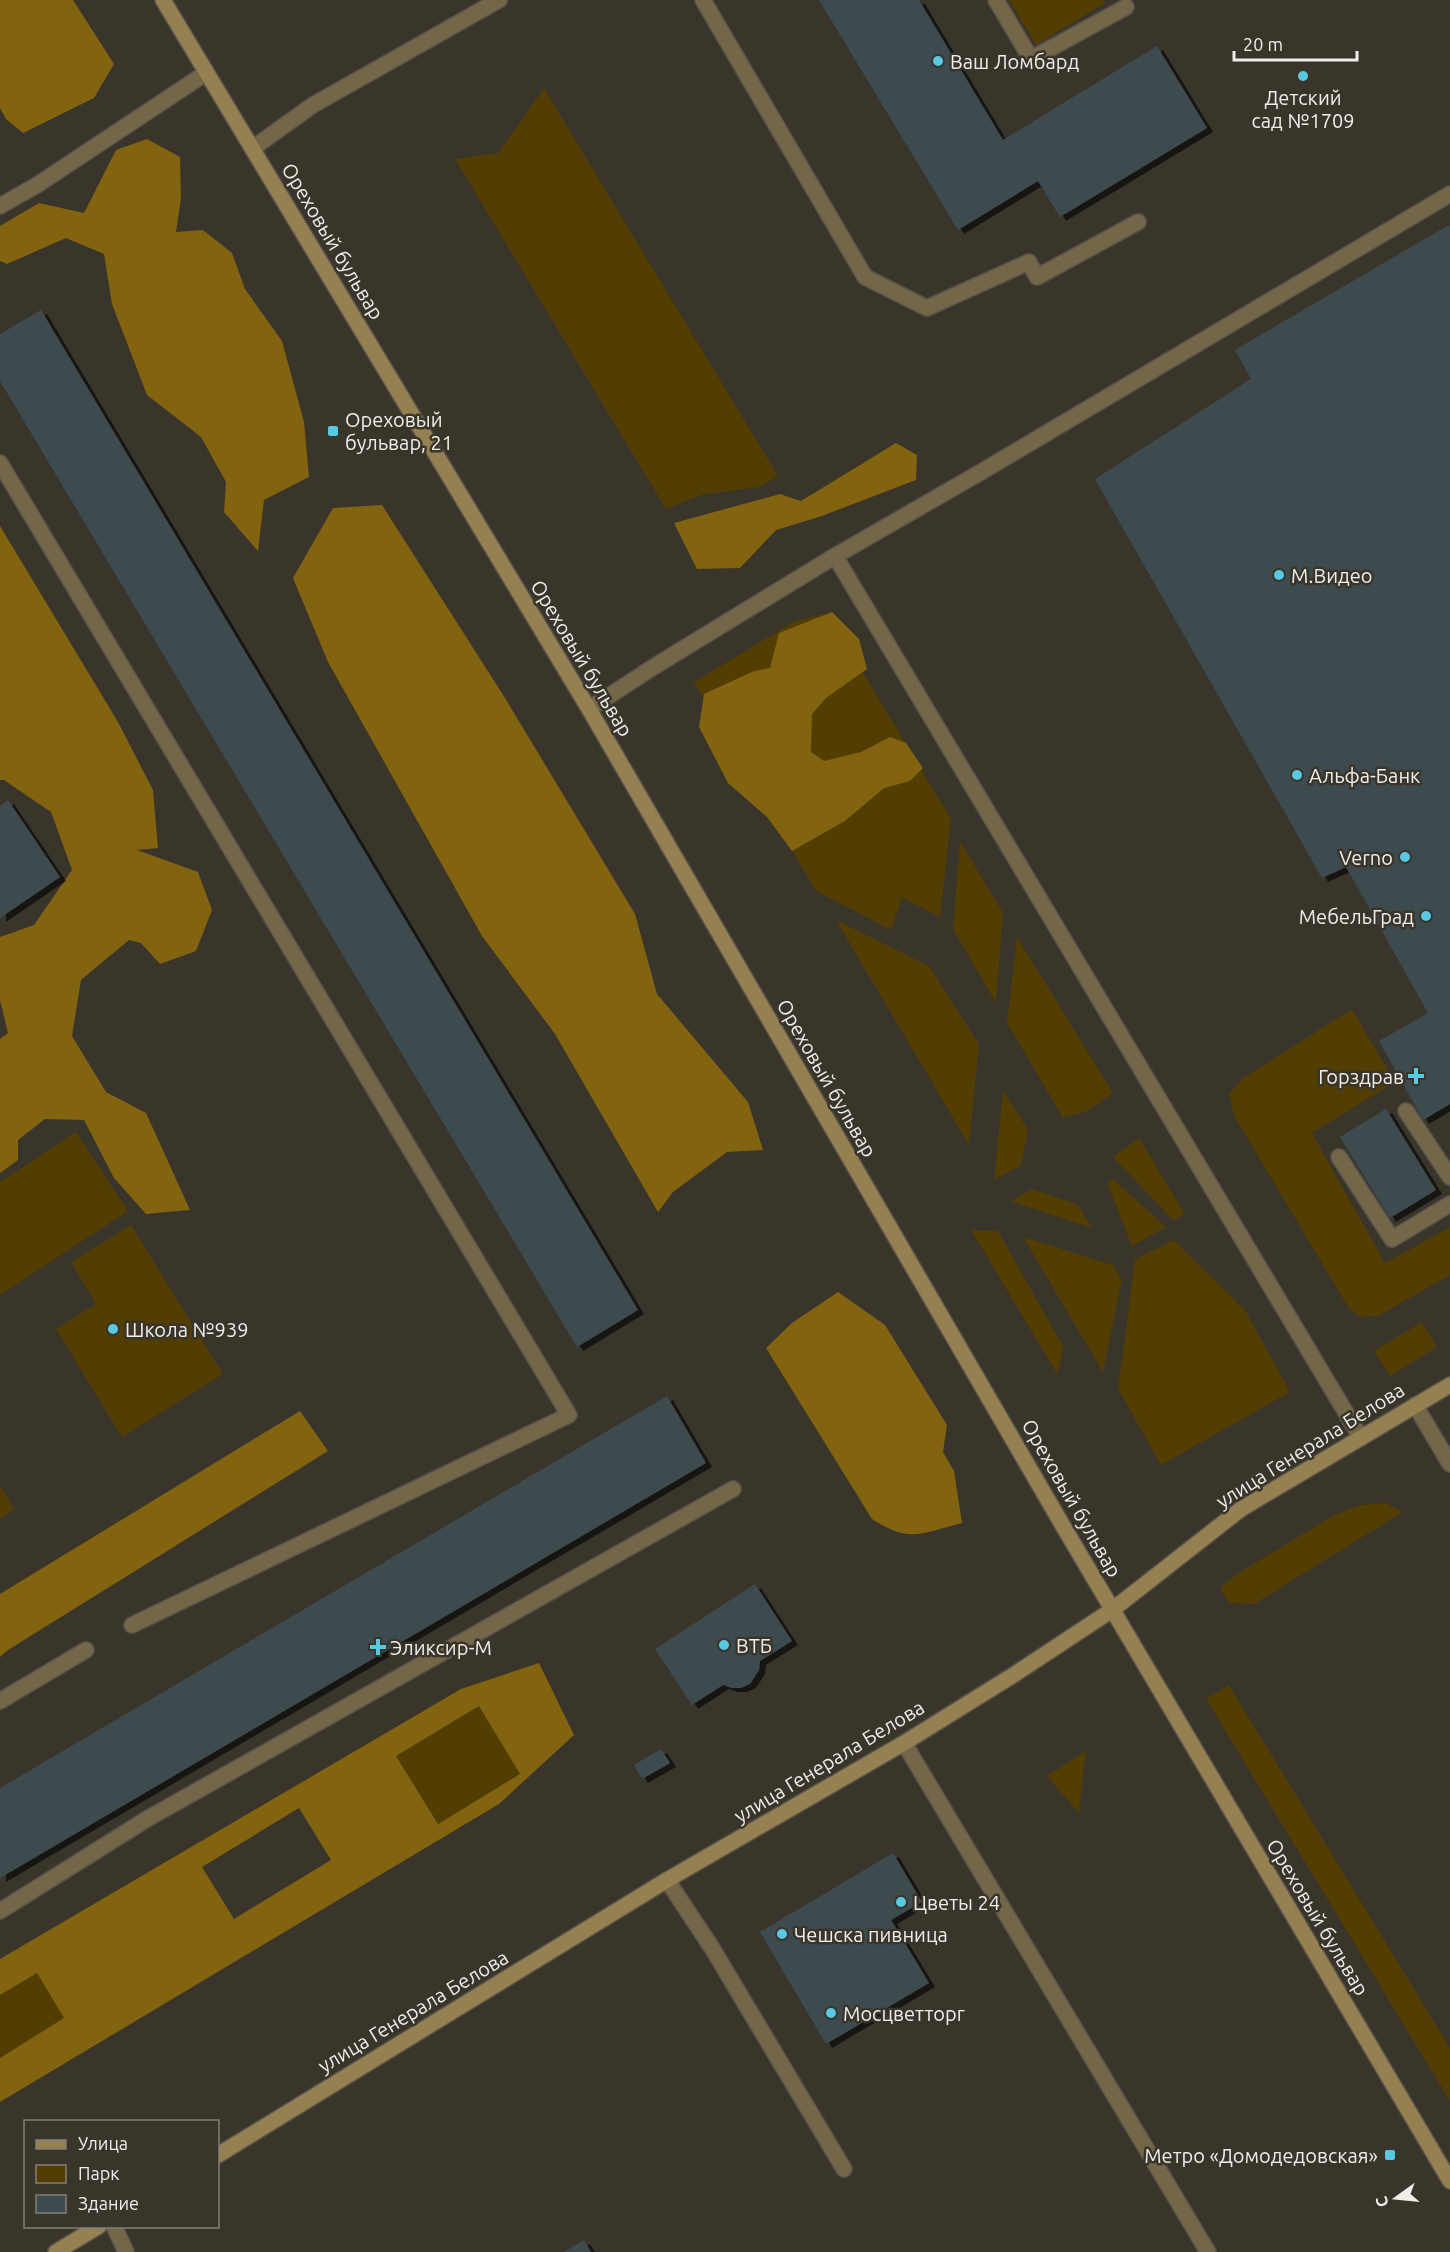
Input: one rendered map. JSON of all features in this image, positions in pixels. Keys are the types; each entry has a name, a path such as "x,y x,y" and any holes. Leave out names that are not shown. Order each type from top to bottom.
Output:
{"main road":[{"name":"Ореховый бульвар","path":"163,0 589,709 1112,1610 1450,2181"},
{"name":"улица Генерала Белова","path":"219,2154 668,1880 904,1743 1015,1674 1112,1610 1241,1509 1450,1385"},
{"path":"56,2252 96,2228"}],"lane":[{"path":"253,148 313,105 499,0"},
{"path":"703,0 865,277 927,308 1029,262 1037,277 1138,222"},
{"path":"996,0 1031,59 1126,7"},
{"path":"0,206 46,179 206,72"},
{"path":"589,709 835,556 1450,194"},
{"path":"0,463 569,1415 132,1625"},
{"path":"835,556 1361,1438"},
{"path":"1406,1111 1449,1172"},
{"path":"1339,1157 1392,1239 1450,1204"},
{"path":"1415,1405 1450,1464"},
{"path":"0,1911 147,1819 734,1489"},
{"path":"0,1701 86,1650"},
{"path":"904,1743 1208,2252"},
{"path":"668,1880 712,1948 844,2169"},
{"path":"115,2228 126,2252"}],"green space":[{"path":"1009,0 1103,0 1105,3 1036,45"},
{"path":"544,88 778,476 759,487 701,495 666,509 455,159 498,153"},
{"path":"822,614 831,619 951,819 940,917 902,898 891,930 816,891 694,682 795,621"},
{"path":"960,841 1003,913 996,1003 953,929"},
{"path":"836,920 929,966 979,1044 969,1145"},
{"path":"1017,937 1113,1093 1087,1111 1063,1118 1007,1023"},
{"path":"1352,1009 1395,1082 1312,1133 1385,1263 1450,1227 1450,1275 1378,1316 1360,1317 1348,1307 1234,1116 1229,1094 1243,1078"},
{"path":"1003,1090 1028,1130 1021,1165 994,1180"},
{"path":"76,1132 128,1211 0,1295 0,1182"},
{"path":"1139,1138 1185,1214 1173,1220 1113,1157"},
{"path":"1113,1179 1166,1227 1132,1246 1107,1183"},
{"path":"1032,1189 1077,1204 1092,1228 1011,1201"},
{"path":"131,1225 223,1374 122,1437 56,1329 96,1304 71,1262"},
{"path":"971,1230 998,1231 1064,1348 1057,1374"},
{"path":"1023,1237 1113,1265 1122,1280 1103,1372"},
{"path":"1174,1240 1245,1310 1290,1392 1161,1465 1118,1389 1135,1259"},
{"path":"1422,1322 1437,1347 1390,1376 1374,1351"},
{"path":"0,1486 14,1509 0,1519"},
{"path":"1386,1503 1403,1512 1254,1604 1229,1603 1220,1588 1237,1574 1334,1515 1360,1505"},
{"path":"1229,1685 1450,2048 1450,2101 1206,1699"},
{"path":"479,1706 520,1774 438,1824 396,1756"},
{"path":"1086,1751 1079,1813 1047,1776"},
{"path":"37,1973 65,2018 0,2058 0,1995"}],"shaded area":[{"path":"0,0 73,0 114,64 94,98 23,133 6,119 0,108"},
{"path":"147,139 180,157 181,198 176,232 203,230 232,253 245,289 282,341 304,422 309,477 264,500 258,551 224,512 226,482 201,437 147,395 112,304 104,254 66,238 7,264 0,261 0,226 39,203 84,213 116,150"},
{"path":"896,443 917,455 916,480 819,517 776,530 740,568 697,569 674,523 780,494 801,501"},
{"path":"382,505 505,698 635,914 657,994 748,1102 763,1150 727,1152 673,1192 658,1212 555,1034 482,936 328,662 293,578 333,508"},
{"path":"0,526 118,722 153,790 158,848 137,850 198,872 212,910 196,951 160,964 141,943 129,940 81,980 72,1036 106,1092 146,1113 190,1210 146,1214 114,1178 84,1120 45,1119 18,1140 18,1160 0,1173 0,1039 8,1033 0,1000 0,937 34,925 72,870 51,812 4,780 0,780"},
{"path":"832,612 859,639 867,669 826,698 812,714 811,752 824,761 861,752 890,737 906,743 923,768 910,781 884,788 845,821 792,851 767,817 728,783 699,727 704,694 754,671 770,668 779,633"},
{"path":"838,1292 885,1325 947,1425 943,1452 954,1471 962,1523 926,1533 907,1534 896,1532 872,1519 766,1348 792,1323"},
{"path":"300,1411 328,1451 0,1657 0,1594"},
{"path":"539,1663 574,1735 499,1804 0,2102 0,2058 64,2018 37,1973 0,1995 0,1959 461,1689","holes":["479,1706 520,1774 438,1824 396,1756","299,1808 331,1860 234,1919 202,1867"]}],"building":[{"path":"819,0 919,0 1003,140 1157,46 1207,128 1060,217 1038,181 958,230"},
{"path":"1450,226 1450,1104 1423,1120 1379,1041 1428,1013 1346,867 1322,878 1095,479 1251,379 1235,350"},
{"path":"41,310 638,1310 577,1347 0,381 0,334"},
{"path":"8,800 60,877 0,918 0,806"},
{"path":"1386,1109 1436,1190 1390,1218 1340,1137"},
{"path":"667,1396 706,1463 0,1878 0,1788"},
{"name":"ВТБ","path":"755,1584 792,1641 760,1661 759,1670 750,1684 741,1688 723,1685 692,1705 655,1649"},
{"path":"661,1749 670,1763 642,1779 634,1765"},
{"path":"893,1853 922,1902 891,1920 929,1983 826,2044 760,1932"},
{"path":"584,2240 591,2252 564,2252"}],"place":[{"name":"Ваш Ломбард","path":"938,61"},
{"name":"Детский сад №1709","path":"1303,76"},
{"name":"Ореховый бульвар, 21","path":"333,431"},
{"name":"М.Видео","path":"1279,575"},
{"name":"Альфа-Банк","path":"1297,775"},
{"name":"Verno","path":"1405,857"},
{"name":"МебельГрад","path":"1426,916"},
{"name":"Горздрав","path":"1416,1076"},
{"name":"Школа №939","path":"113,1329"},
{"name":"ВТБ","path":"724,1645"},
{"name":"Эликсир-М","path":"378,1647"},
{"name":"Цветы 24","path":"901,1902"},
{"name":"Чешска пивница","path":"782,1934"},
{"name":"Мосцветторг","path":"831,2013"},
{"name":"Метро «Домодедовская»","path":"1390,2155"}]}
